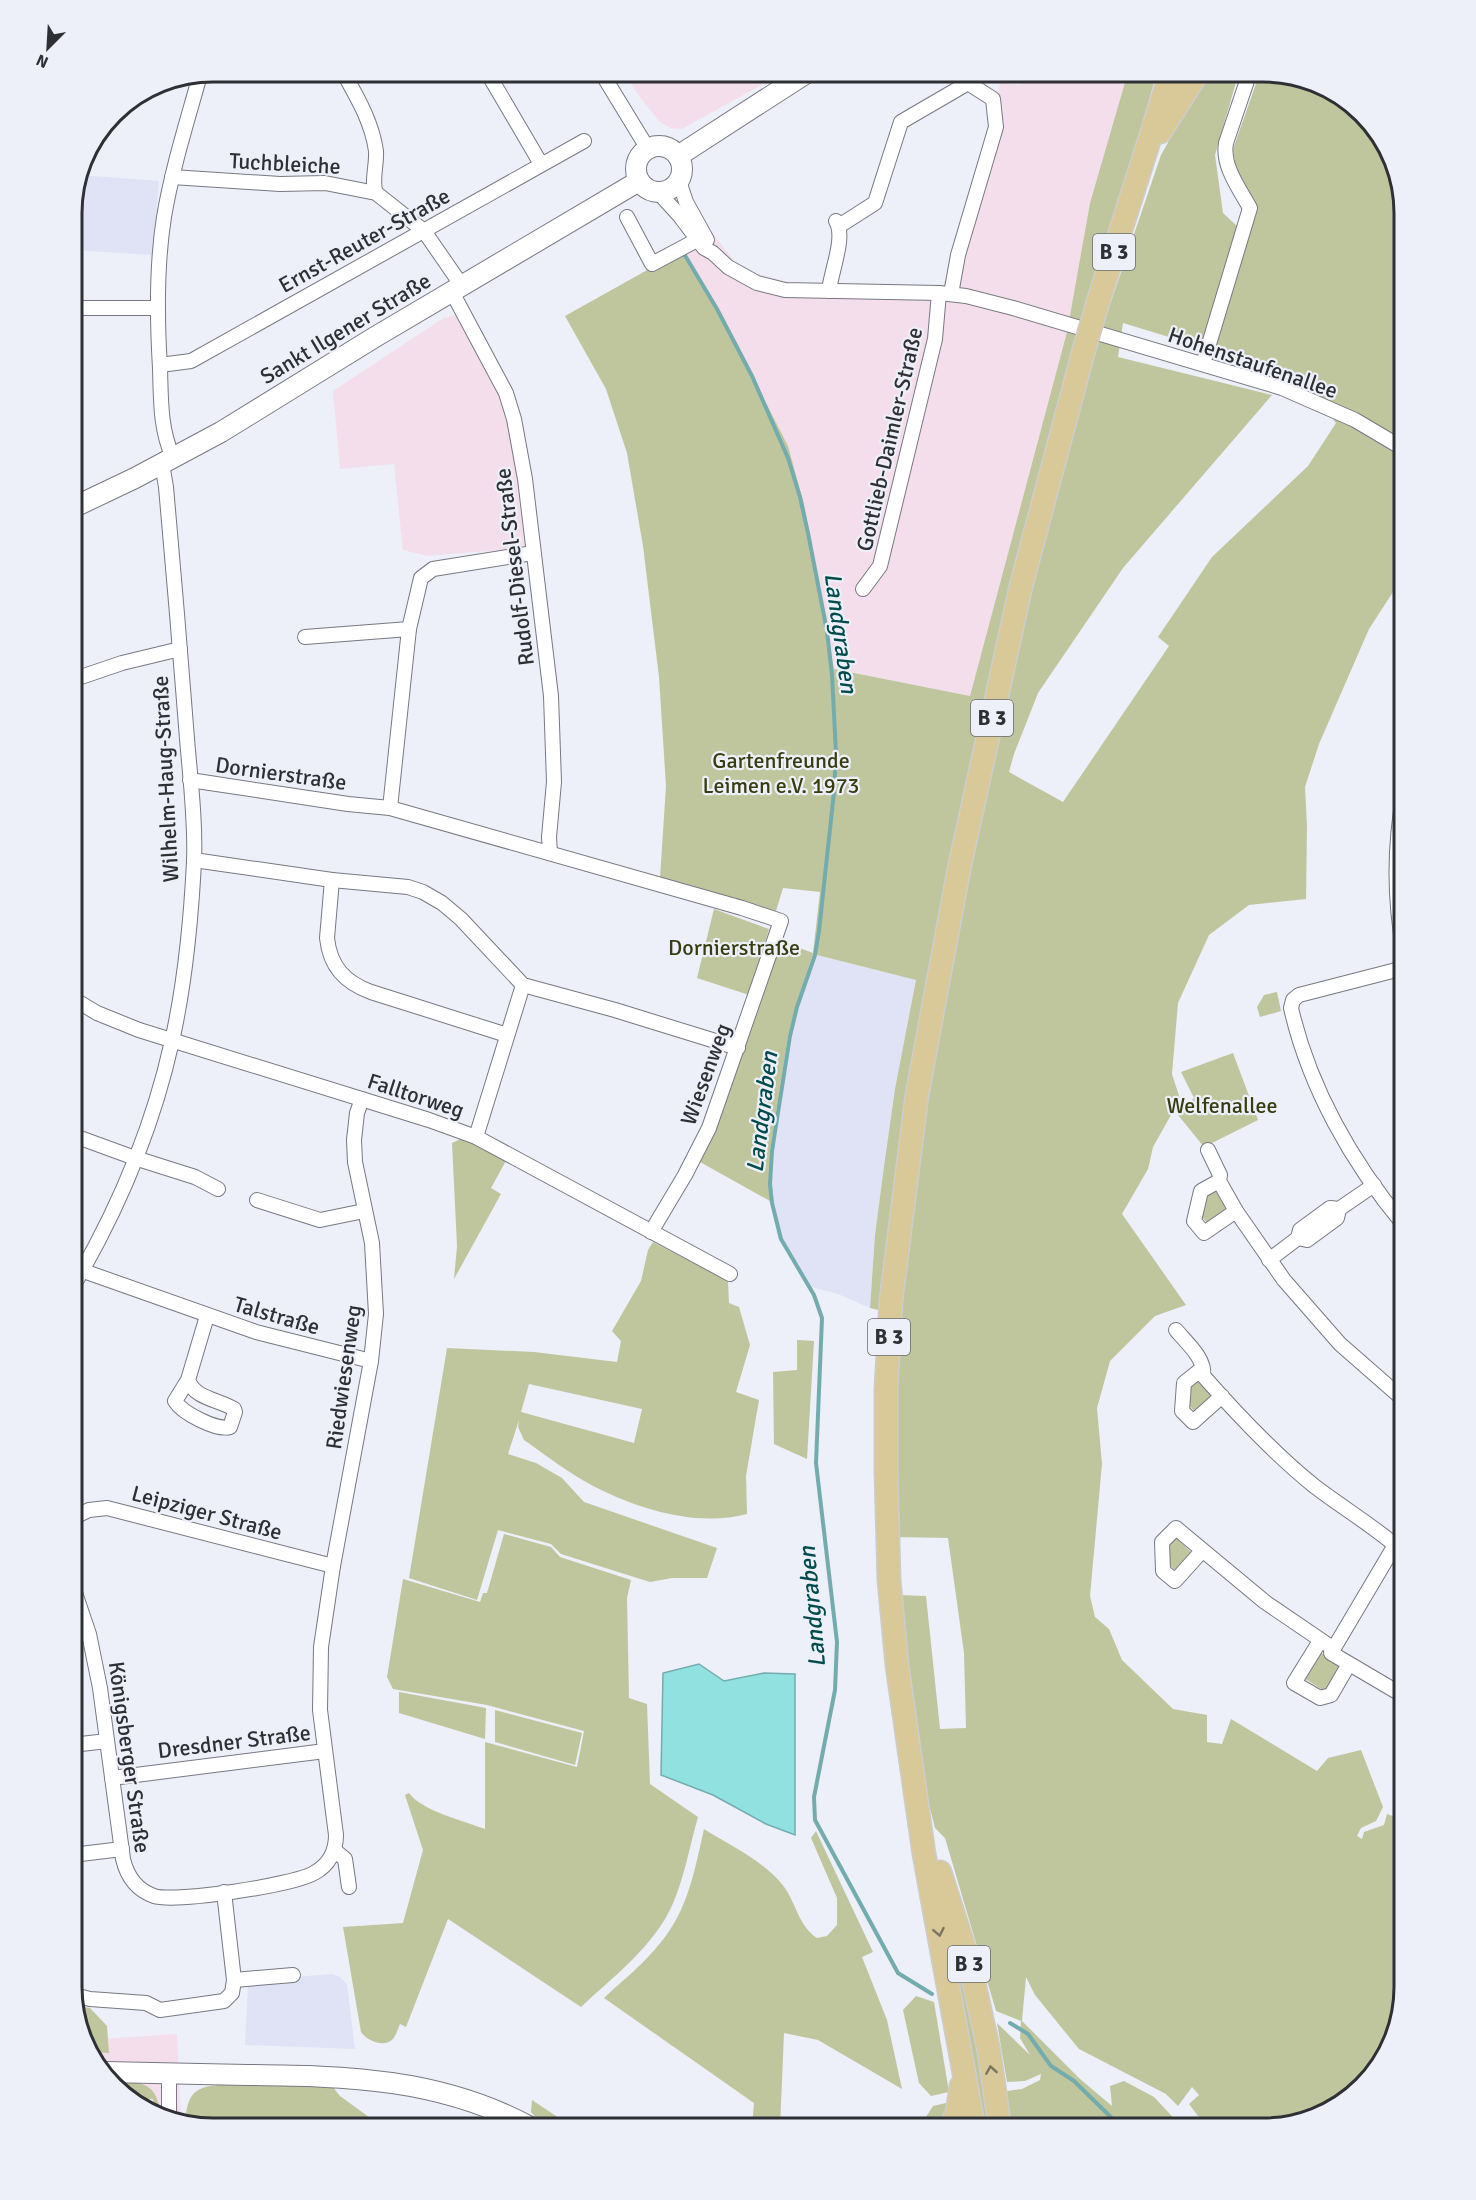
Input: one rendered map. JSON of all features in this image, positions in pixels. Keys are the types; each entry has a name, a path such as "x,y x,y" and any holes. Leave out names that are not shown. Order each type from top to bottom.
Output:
{"main road":[{"name":"B 3","path":"972,2118 924,1854 897,1665 889,1580 886,1470 886,1389 891,1300 917,1095 959,869 1021,586 1084,338 1098,302 1167,83"},
{"path":"1142,161 1191,83"},
{"name":"B 3","path":"918,1805 970,1969 989,2051 999,2118"},
{"path":"954,2118 960,2104 964,2063"}],"street":[{"path":"348,83 374,139 376,193"},
{"path":"493,83 541,164"},
{"path":"609,83 648,149"},
{"path":"678,156 791,83"},
{"name":"Gottlieb-Daimler-Straße","path":"830,291 840,236 837,224 875,203 900,122 968,83 993,99 996,128 945,294 880,566 863,589"},
{"path":"1203,364 1250,208 1224,155 1246,83"},
{"name":"Wilhelm-Haug-Straße","path":"82,1261 104,1230 135,1158 156,1097 172,1041 186,953 194,860 195,781 180,649 166,487 168,461 163,428 158,308 164,218 172,177 198,84"},
{"name":"Ernst-Reuter-Straße","path":"160,365 191,361 584,141"},
{"path":"679,181 670,189 650,191 639,181 636,171 637,162 648,149 663,147 670,149 678,156 682,168 679,181 685,200 710,244 712,253"},
{"name":"Tuchbleiche","path":"172,177 280,184 325,183 376,193 424,231 457,289"},
{"name":"Sankt Ilgener Straße","path":"83,503 168,461 220,432 639,181"},
{"name":"Hohenstaufenallee","path":"658,192 704,248 733,271 762,285 785,290 945,294 1013,308 1084,338 1203,364 1282,388 1355,420 1394,443"},
{"path":"627,217 652,264 697,240"},
{"name":"Rudolf-Diesel-Straße","path":"457,289 506,393 514,419 525,479 551,707 554,782 549,837 550,853"},
{"path":"83,308 158,308"},
{"path":"390,808 409,628 421,578 426,573 439,568 533,552"},
{"path":"305,637 409,628"},
{"path":"83,676 122,663 180,649"},
{"name":"Dornierstraße","path":"195,781 390,808 781,921"},
{"path":"194,860 332,880 408,887 423,892 442,903 461,919 523,985 615,1010 738,1048"},
{"path":"332,880 327,932 328,948 332,960 344,978 371,992 507,1035"},
{"name":"Wiesenweg","path":"651,1232 685,1175 709,1128 781,921"},
{"path":"1394,971 1301,994 1294,998 1291,1005 1301,1042 1319,1089 1345,1141 1394,1212"},
{"path":"476,1137 523,985"},
{"name":"Falltorweg","path":"83,1004 97,1013 172,1041 476,1137 730,1274"},
{"name":"Riedwiesenweg","path":"333,1566 344,1514 376,1314 372,1243 356,1172 354,1140 357,1113 362,1100"},
{"path":"82,1139 195,1176 218,1189"},
{"path":"1208,1150 1220,1175 1219,1181 1269,1260 1329,1332 1394,1392"},
{"path":"1219,1181 1201,1191 1194,1221 1204,1233 1236,1211"},
{"path":"1269,1260 1298,1238 1300,1230 1330,1208 1339,1209 1374,1185"},
{"path":"257,1200 320,1220 364,1211"},
{"name":"Talstraße","path":"82,1271 275,1338 370,1361"},
{"name":"Talstraße","path":"188,1380 207,1316"},
{"path":"1176,1330 1201,1361 1203,1375"},
{"path":"1222,1396 1193,1422 1182,1411 1184,1383 1199,1371 1272,1448 1311,1483 1394,1538"},
{"name":"Leipziger Straße","path":"82,1513 107,1508 333,1566"},
{"path":"1202,1551 1265,1602 1334,1649"},
{"path":"1394,1552 1331,1653 1394,1690"},
{"path":"333,1566 322,1637 320,1710 336,1835 334,1850 345,1859 349,1887"},
{"name":"Königsberger Straße","path":"82,1617 94,1655 124,1866 138,1886 152,1895 176,1898 272,1885 308,1876 325,1865 334,1850"},
{"path":"1320,1641 1294,1683 1320,1698 1331,1695 1349,1664"},
{"path":"82,1744 107,1740"},
{"name":"Dresdner Straße","path":"112,1778 326,1751"},
{"path":"82,1854 122,1849"},
{"path":"83,1997 146,2003 160,2010 224,2001 232,1993 234,1980 224,1892"},
{"path":"234,1980 293,1975"},
{"path":"115,2072 305,2075 407,2084 479,2104 508,2117"},
{"path":"169,2073 169,2110"}],"shaded area":[{"path":"631,83 764,83 682,129 671,128 660,122"},
{"path":"1000,83 1019,85 1019,83 1125,83 1090,203 1067,332 970,696 834,669 804,504 788,446 739,350 683,250 712,232 741,270 796,284 943,287"},
{"path":"88,176 159,181 152,255 83,251 83,205"},
{"path":"456,316 498,394 507,420 513,448 525,548 427,556 403,550 394,464 340,469 333,391 445,317"},
{"path":"813,954 916,980 883,1174 875,1235 870,1308 838,1294 807,1286 778,1238 770,1201 770,1152 788,1036"},
{"path":"332,1974 340,1977 347,1984 355,2049 245,2045 248,1984 292,1982 294,1977"},
{"path":"177,2034 181,2113 156,2104 127,2085 110,2066 93,2040"}],"green space":[{"name":"Gartenfreunde Leimen e.V. 1973","path":"1125,83 1154,83 1044,468 882,1311 870,1308 875,1235 895,1089 916,980 813,954 788,1036 770,1152 770,1201 700,1162 722,1114 781,941 813,953 820,892 783,888 776,911 660,878 666,786 659,677 643,546 627,453 606,389 565,316 683,250 739,350 788,446 804,504 834,669 970,696 1067,332 1090,203"},
{"path":"1201,83 1236,83 1215,155 1223,213 1238,227 1242,210 1233,149 1256,83 1280,84 1313,92 1328,100 1355,121 1376,148 1384,163 1394,214 1394,590 1369,629 1319,744 1305,787 1306,899 1249,905 1209,935 1178,1003 1172,1074 1180,1099 1153,1147 1148,1169 1122,1214 1186,1305 1155,1316 1110,1361 1097,1408 1102,1464 1090,1596 1095,1617 1109,1629 1122,1660 1173,1709 1207,1715 1207,1742 1222,1744 1231,1719 1317,1771 1328,1758 1361,1750 1383,1807 1376,1821 1361,1828 1357,1836 1362,1839 1364,1832 1384,1825 1387,1814 1394,1816 1394,1986 1384,2037 1376,2052 1355,2079 1328,2100 1296,2113 1262,2118 1199,2118 1189,2104 1199,2095 1192,2087 1178,2106 1166,2094 1079,2049 1035,1995 1026,1977 1022,2021 1080,2079 1112,2106 1110,2086 1124,2081 1154,2097 1174,2118 1006,2118 1000,2092 1022,2089 1040,2080 1041,2074 1025,2081 1007,2082 997,2023 1030,2055 1020,2038 1021,2021 996,2011 945,1838 935,1828 920,1769 898,1595 926,1596 940,1729 966,1728 964,1653 948,1538 894,1537 892,1443 903,1254 956,920 1011,670 1084,381 1161,155","holes":["1123,323 1303,378 1336,423 1308,466 1212,557 1158,637 1169,646 1063,802 1009,772 1038,693 1123,568 1272,395 1118,357"]},
{"name":"Dornierstraße","path":"714,909 769,929 749,995 697,978"},
{"path":"1277,992 1281,1011 1260,1017 1257,1007 1264,995"},
{"name":"Welfenallee","path":"1233,1053 1258,1120 1204,1147 1178,1115 1194,1098 1181,1072"},
{"path":"465,1137 508,1157 491,1188 501,1194 454,1279 457,1246 452,1143"},
{"path":"1215,1190 1226,1209 1207,1223 1201,1216 1206,1194"},
{"path":"653,1242 728,1281 729,1303 739,1307 750,1345 736,1392 759,1400 746,1476 747,1514 709,1519 690,1517 651,1509 614,1496 578,1477 524,1440 518,1427 519,1420 508,1454 536,1463 562,1478 584,1502 717,1548 707,1578 672,1578 650,1582 561,1554 551,1544 498,1530 477,1600 409,1578 447,1348 534,1352 617,1362 621,1341 612,1331 641,1281 648,1250","holes":["529,1384 642,1409 634,1443 521,1412"]},
{"path":"797,1340 814,1341 807,1459 774,1444 773,1372 797,1370"},
{"path":"1199,1378 1213,1395 1195,1412 1188,1404 1189,1385"},
{"path":"504,1534 551,1547 560,1557 631,1580 627,1598 629,1698 647,1704 650,1784 698,1817 674,1901 657,1932 633,1959 581,2007 448,1919 406,2027 400,2024 393,2039 389,2042 376,2042 361,2032 343,1927 403,1923 423,1850 405,1795 409,1793 433,1810 485,1829 485,1742 577,1767 584,1731 487,1705 393,1689 387,1677 403,1579 480,1602 483,1593 487,1593"},
{"path":"1175,1537 1191,1552 1175,1570 1168,1564 1168,1544"},
{"path":"1321,1653 1342,1665 1326,1692 1304,1678"},
{"path":"399,1692 486,1708 485,1739 399,1713"},
{"path":"495,1710 582,1733 575,1765 495,1742"},
{"path":"704,1829 745,1853 773,1874 786,1890 810,1933 817,1938 827,1936 837,1925 837,1898 811,1838 816,1831 873,1952 862,1957 887,2020 902,2089 818,2040 784,2033 780,2118 753,2118 754,2103 604,1998 648,1957 670,1930 684,1903"},
{"path":"959,1953 993,2118 983,2118 954,1954"},
{"path":"916,1996 934,2002 949,2092 931,2096 919,2083 903,2010"},
{"path":"85,2007 90,2008 107,2026 109,2053 100,2053 92,2037"},
{"path":"124,2082 139,2083 151,2089 159,2105 153,2102 153,2099 147,2099"},
{"path":"210,2086 332,2086 340,2096 369,2117 205,2117 186,2115 193,2094"},
{"path":"532,2100 558,2117 536,2117 531,2112"},
{"path":"946,2103 945,2118 926,2118 933,2106"}],"water":[{"path":"699,1664 724,1681 764,1673 795,1674 795,1835 766,1824 713,1795 661,1775 663,1673"}],"waterway":[{"name":"Landgraben","path":"683,252 717,309 752,376 788,458 808,533 827,631 832,675 836,754 819,931 815,955 797,1007 790,1036 772,1151 770,1184 781,1239 814,1295 822,1318 816,1463 837,1642 835,1690 814,1797 815,1820 898,1973 932,1994"},
{"name":"Landgraben","path":"1010,2023 1028,2034 1051,2066 1074,2081 1112,2118"}]}
